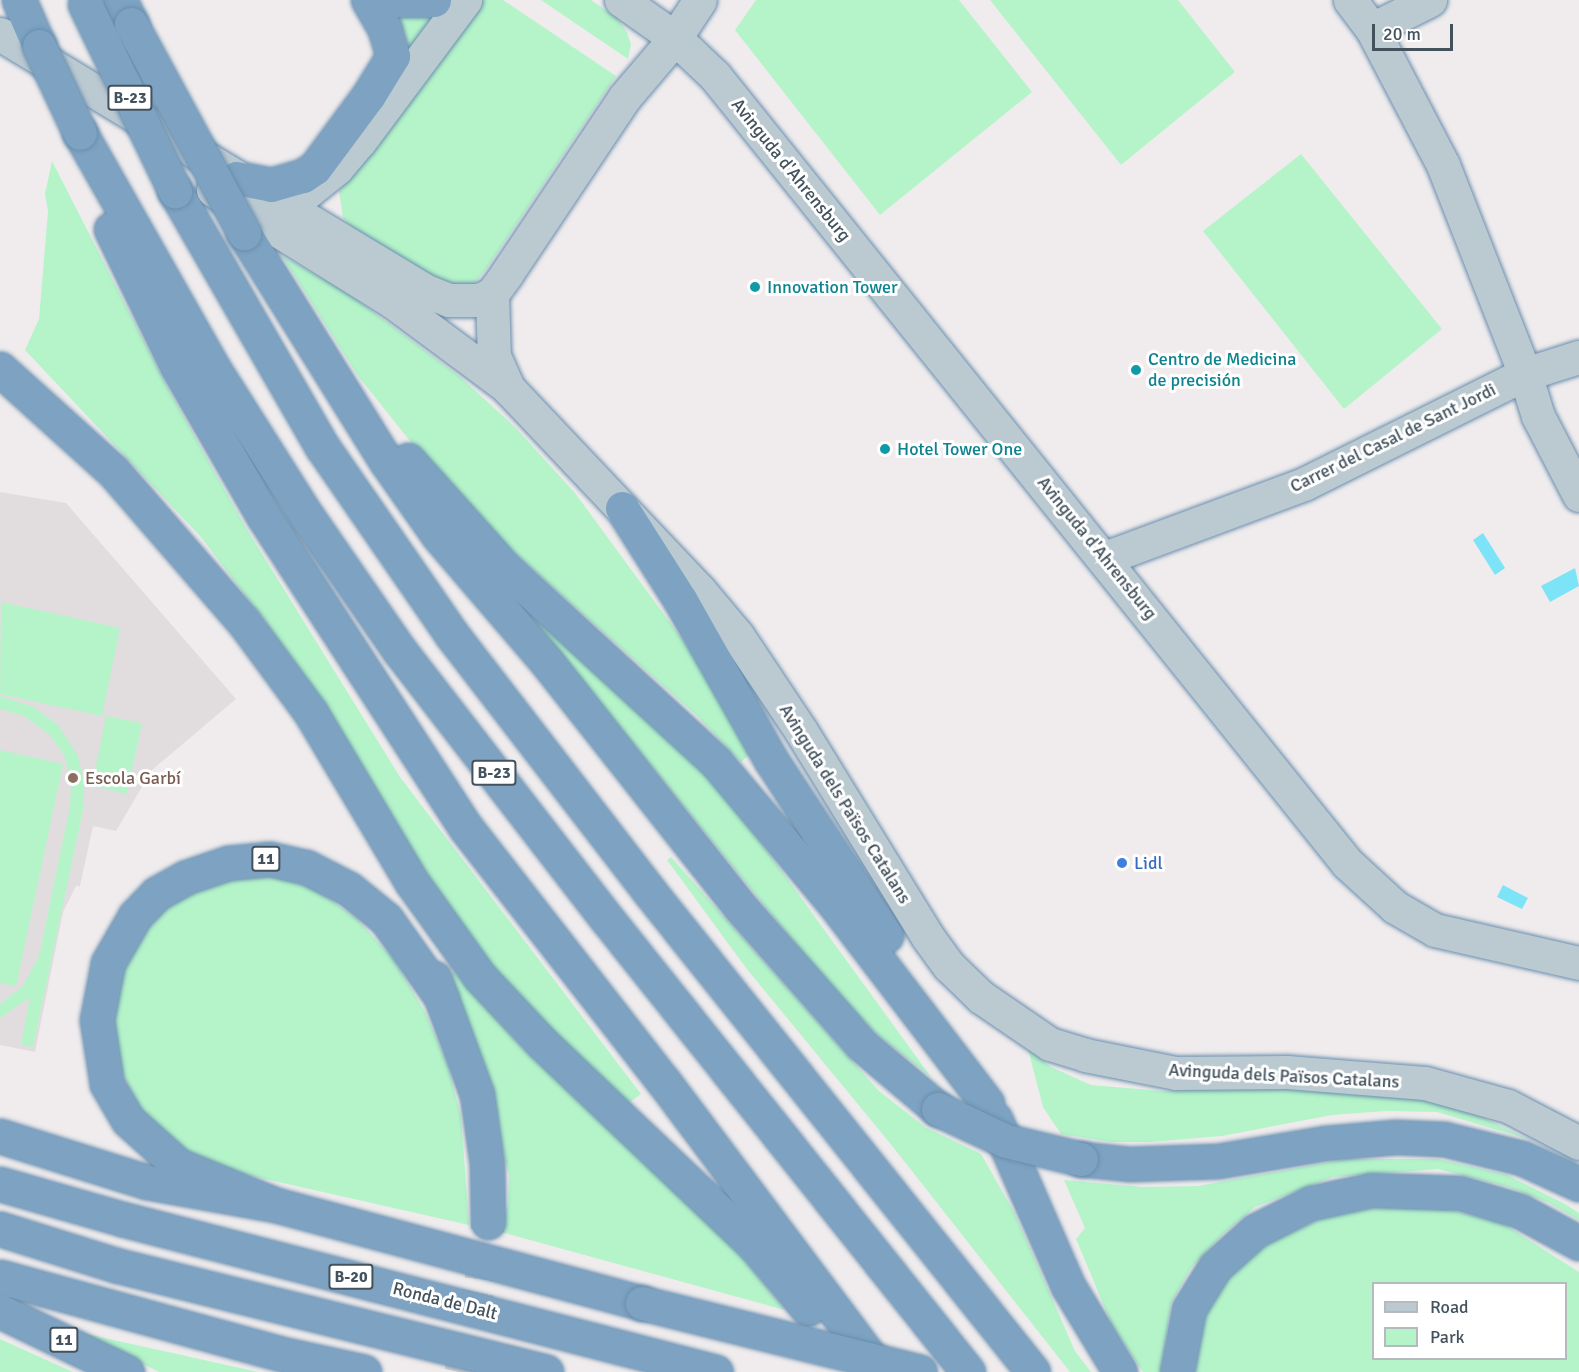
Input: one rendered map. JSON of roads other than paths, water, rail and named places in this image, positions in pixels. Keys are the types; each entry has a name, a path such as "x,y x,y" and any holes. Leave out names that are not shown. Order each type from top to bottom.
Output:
{"highway":[{"path":"20,0 72,128 177,366 264,517 466,828 664,1082 881,1372"},
{"path":"236,178 271,185 303,176 315,168 363,104 393,56 385,29 368,0"},
{"path":"396,0 434,0"},
{"name":"B-23","path":"85,2 176,191 323,448 452,635 649,891 1033,1372"},
{"path":"125,12 249,224 313,345 438,535 546,661 742,909 862,1045 938,1109 1006,1141 1082,1159 1129,1164 1218,1161 1326,1143 1396,1137 1444,1139 1522,1158 1579,1184"},
{"name":"B-23","path":"72,128 213,368 308,518 399,650 614,928 968,1372"},
{"path":"313,345 424,479 504,567 716,762 834,903 987,1103"},
{"path":"0,369 113,471 174,538 244,622 311,713 411,881 480,977 541,1042 755,1246 856,1372"},
{"path":"622,508 681,601 771,760 937,1010 987,1103 1068,1286 1120,1372"},
{"path":"174,538 252,648 349,807 404,909 442,998 477,1094 487,1163 488,1222"},
{"name":"11","path":"276,1205 178,1165 128,1120 107,1084 97,1020 108,963 135,916 156,894 187,877 228,863 270,859 306,867 349,889 377,911 414,956 442,998"},
{"path":"664,1082 819,1263 906,1372"},
{"path":"0,1136 147,1182 276,1205 642,1303 920,1372"},
{"name":"Ronda de Dalt","path":"0,1184 122,1219 710,1371"},
{"path":"1177,1372 1190,1309 1215,1267 1263,1226 1311,1203 1371,1190 1460,1193 1520,1211 1579,1243"},
{"path":"0,1229 115,1265 546,1372"},
{"path":"0,1277 270,1351 364,1372"},
{"name":"11","path":"0,1311 126,1372"}],"street":[{"path":"249,224 288,206 337,168 465,0"},
{"name":"Avinguda d'Ahrensburg","path":"621,0 675,38 715,76 1105,558 1347,862 1395,907 1435,930 1579,963"},
{"path":"660,2 675,6 695,0"},
{"path":"0,34 236,178 288,206 438,297 479,300 492,294 636,82 675,38 700,0"},
{"path":"1350,0 1372,29 1443,165 1525,374 1538,416 1579,495"},
{"path":"1372,29 1430,0"},
{"name":"Avinguda d'Ahrensburg","path":"660,2 675,38"},
{"path":"0,58 249,224 393,302 509,389"},
{"path":"337,168 328,193 327,214 337,235"},
{"name":"Avinguda dels Països Catalans","path":"492,294 495,356 509,389 699,590 762,670 949,966 981,997 1015,1022 1058,1047 1176,1073 1287,1072 1425,1083 1508,1106 1579,1143"},
{"name":"Carrer del Casal de Sant Jordi","path":"1105,558 1304,484 1525,374 1579,357"}],"water":[{"path":"1483,533 1505,568 1495,575 1473,540"},
{"path":"1575,568 1579,586 1550,602 1541,586"},
{"path":"1503,885 1528,898 1522,909 1497,897"}],"tunnel":[{"path":"461,1372 481,1279 488,1222"}],"place":[{"name":"Innovation Tower","path":"755,287"},
{"name":"Centro de Medicina de precisión","path":"1136,370"},
{"name":"Hotel Tower One","path":"885,449"},
{"name":"Escola Garbí","path":"73,778"},
{"name":"Lidl","path":"1122,863"}]}
